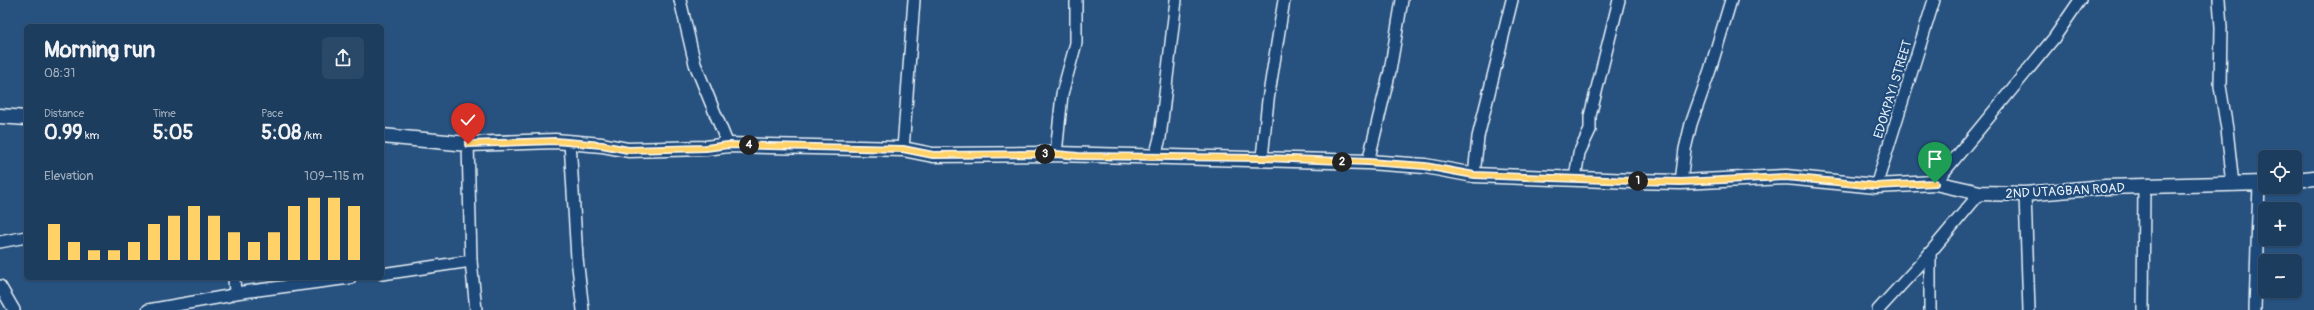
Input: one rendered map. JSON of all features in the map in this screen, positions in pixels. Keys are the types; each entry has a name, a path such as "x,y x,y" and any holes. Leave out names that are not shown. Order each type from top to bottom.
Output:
{"street":[{"path":"680,0 695,64 728,145"},
{"path":"903,149 914,0"},
{"path":"1056,154 1062,94 1076,43 1076,0"},
{"path":"1155,157 1160,138 1176,0"},
{"path":"1262,158 1268,100 1284,0"},
{"path":"1368,162 1390,71 1402,0"},
{"path":"1474,175 1478,137 1512,0"},
{"path":"1575,178 1579,153 1590,130 1590,116 1619,0"},
{"path":"1681,182 1685,149 1691,124 1710,70 1731,0"},
{"name":"EDOKPAYI STREET","path":"1876,186 1934,0"},
{"path":"1935,183 2054,38 2080,0"},
{"path":"2219,0 2221,27 2220,86 2227,129 2233,185"},
{"path":"2,114 24,118"},
{"name":"2ND UTAGBAN ROAD","path":"384,136 468,144 531,141 570,142 628,150 706,148 728,145 903,149 933,155 1056,154 1262,158 1368,162 1425,166 1474,175 1681,182 1786,177 1876,186 1935,183 1980,193 2025,194 2105,187 2258,183"},
{"path":"570,142 577,258 583,310"},
{"path":"468,144 471,261 476,310"},
{"path":"2302,179 2314,178"},
{"path":"2143,310 2144,186"},
{"path":"1878,310 1930,253 1980,193"},
{"path":"2025,194 2029,310"},
{"path":"2255,310 2261,194"},
{"path":"0,242 24,237"},
{"path":"1930,253 1930,310"},
{"path":"384,274 471,261"},
{"path":"234,280 235,293"},
{"path":"148,310 235,293 335,280"},
{"path":"0,286 14,310"}],"route":[{"path":"468,144 555,141 602,145 628,150 706,148 728,145 903,149 933,155 1056,154 1078,156 1262,158 1303,161 1368,162 1425,166 1474,175 1633,181 1681,182 1786,177 1876,186 1935,183"}]}
